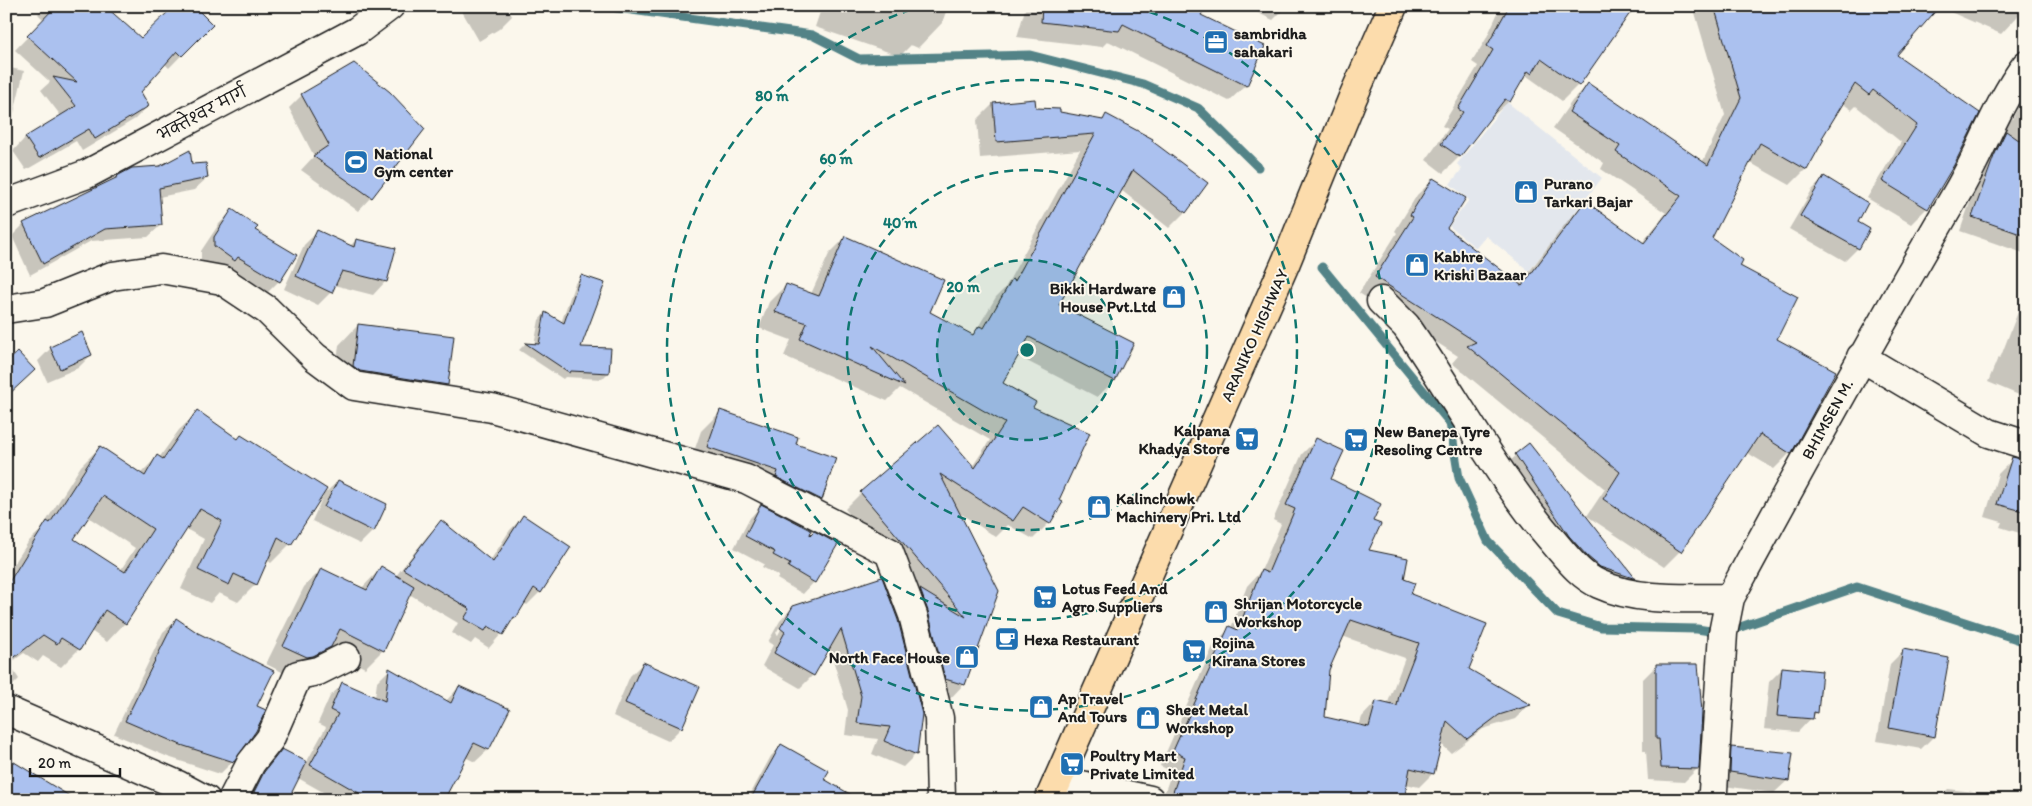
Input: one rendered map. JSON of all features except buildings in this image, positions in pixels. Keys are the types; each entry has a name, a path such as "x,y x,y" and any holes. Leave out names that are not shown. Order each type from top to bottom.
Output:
{"highway":[{"name":"ARANIKO HIGHWAY","path":"1053,790 1286,262 1353,97 1393,6"}],"street":[{"name":"भक्तेश्वर मार्ग","path":"6,204 87,174 357,30 390,6"},
{"name":"BHIMSEN M.","path":"1711,800 1723,633 1730,598 1861,357 1967,176 2009,87 2026,65"},
{"path":"6,309 45,303 112,276 161,269 222,280 267,310 315,357 354,386 492,408 746,479 842,526 889,552 913,615 939,718 941,800"},
{"path":"1381,301 1406,326 1538,524 1578,570 1597,583 1620,592 1665,598 1730,598"},
{"path":"1861,357 1989,433 2021,438"},
{"path":"232,800 251,763 270,739 298,675 318,671 346,657"},
{"path":"6,710 178,785 206,800"},
{"path":"1053,790 1150,800"}],"shaded area":[{"name":"Purano Tarkari Bajar","path":"1507,102 1602,178 1529,271 1486,236 1476,248 1449,226 1469,200 1450,184 1462,169 1457,164"}],"waterway":[{"path":"603,6 812,35 859,59 1030,55 1143,84 1198,108 1258,167"},
{"path":"1322,267 1450,423 1459,478 1488,541 1558,614 1601,627 1697,629 1723,633 1857,587 2026,642"}],"place":[{"name":"sambridha sahakari","path":"1216,42"},
{"name":"National Gym center","path":"356,162"},
{"name":"Purano Tarkari Bajar","path":"1526,192"},
{"name":"Kabhre Krishi Bazaar","path":"1417,265"},
{"name":"Bikki Hardware House Pvt.Ltd","path":"1174,297"},
{"name":"Kalpana Khadya Store","path":"1247,439"},
{"name":"New Banepa Tyre Resoling Centre","path":"1356,440"},
{"name":"Kalinchowk Machinery Pri. Ltd","path":"1099,507"},
{"name":"Lotus Feed And Agro Suppliers","path":"1045,597"},
{"name":"Shrijan Motorcycle Workshop","path":"1216,612"},
{"name":"Hexa Restaurant","path":"1007,639"},
{"name":"Rojina Kirana Stores","path":"1194,651"},
{"name":"North Face House","path":"967,657"},
{"name":"Ap Travel And Tours","path":"1041,707"},
{"name":"Sheet Metal Workshop","path":"1148,718"},
{"name":"Poultry Mart Private Limited","path":"1072,764"}]}
